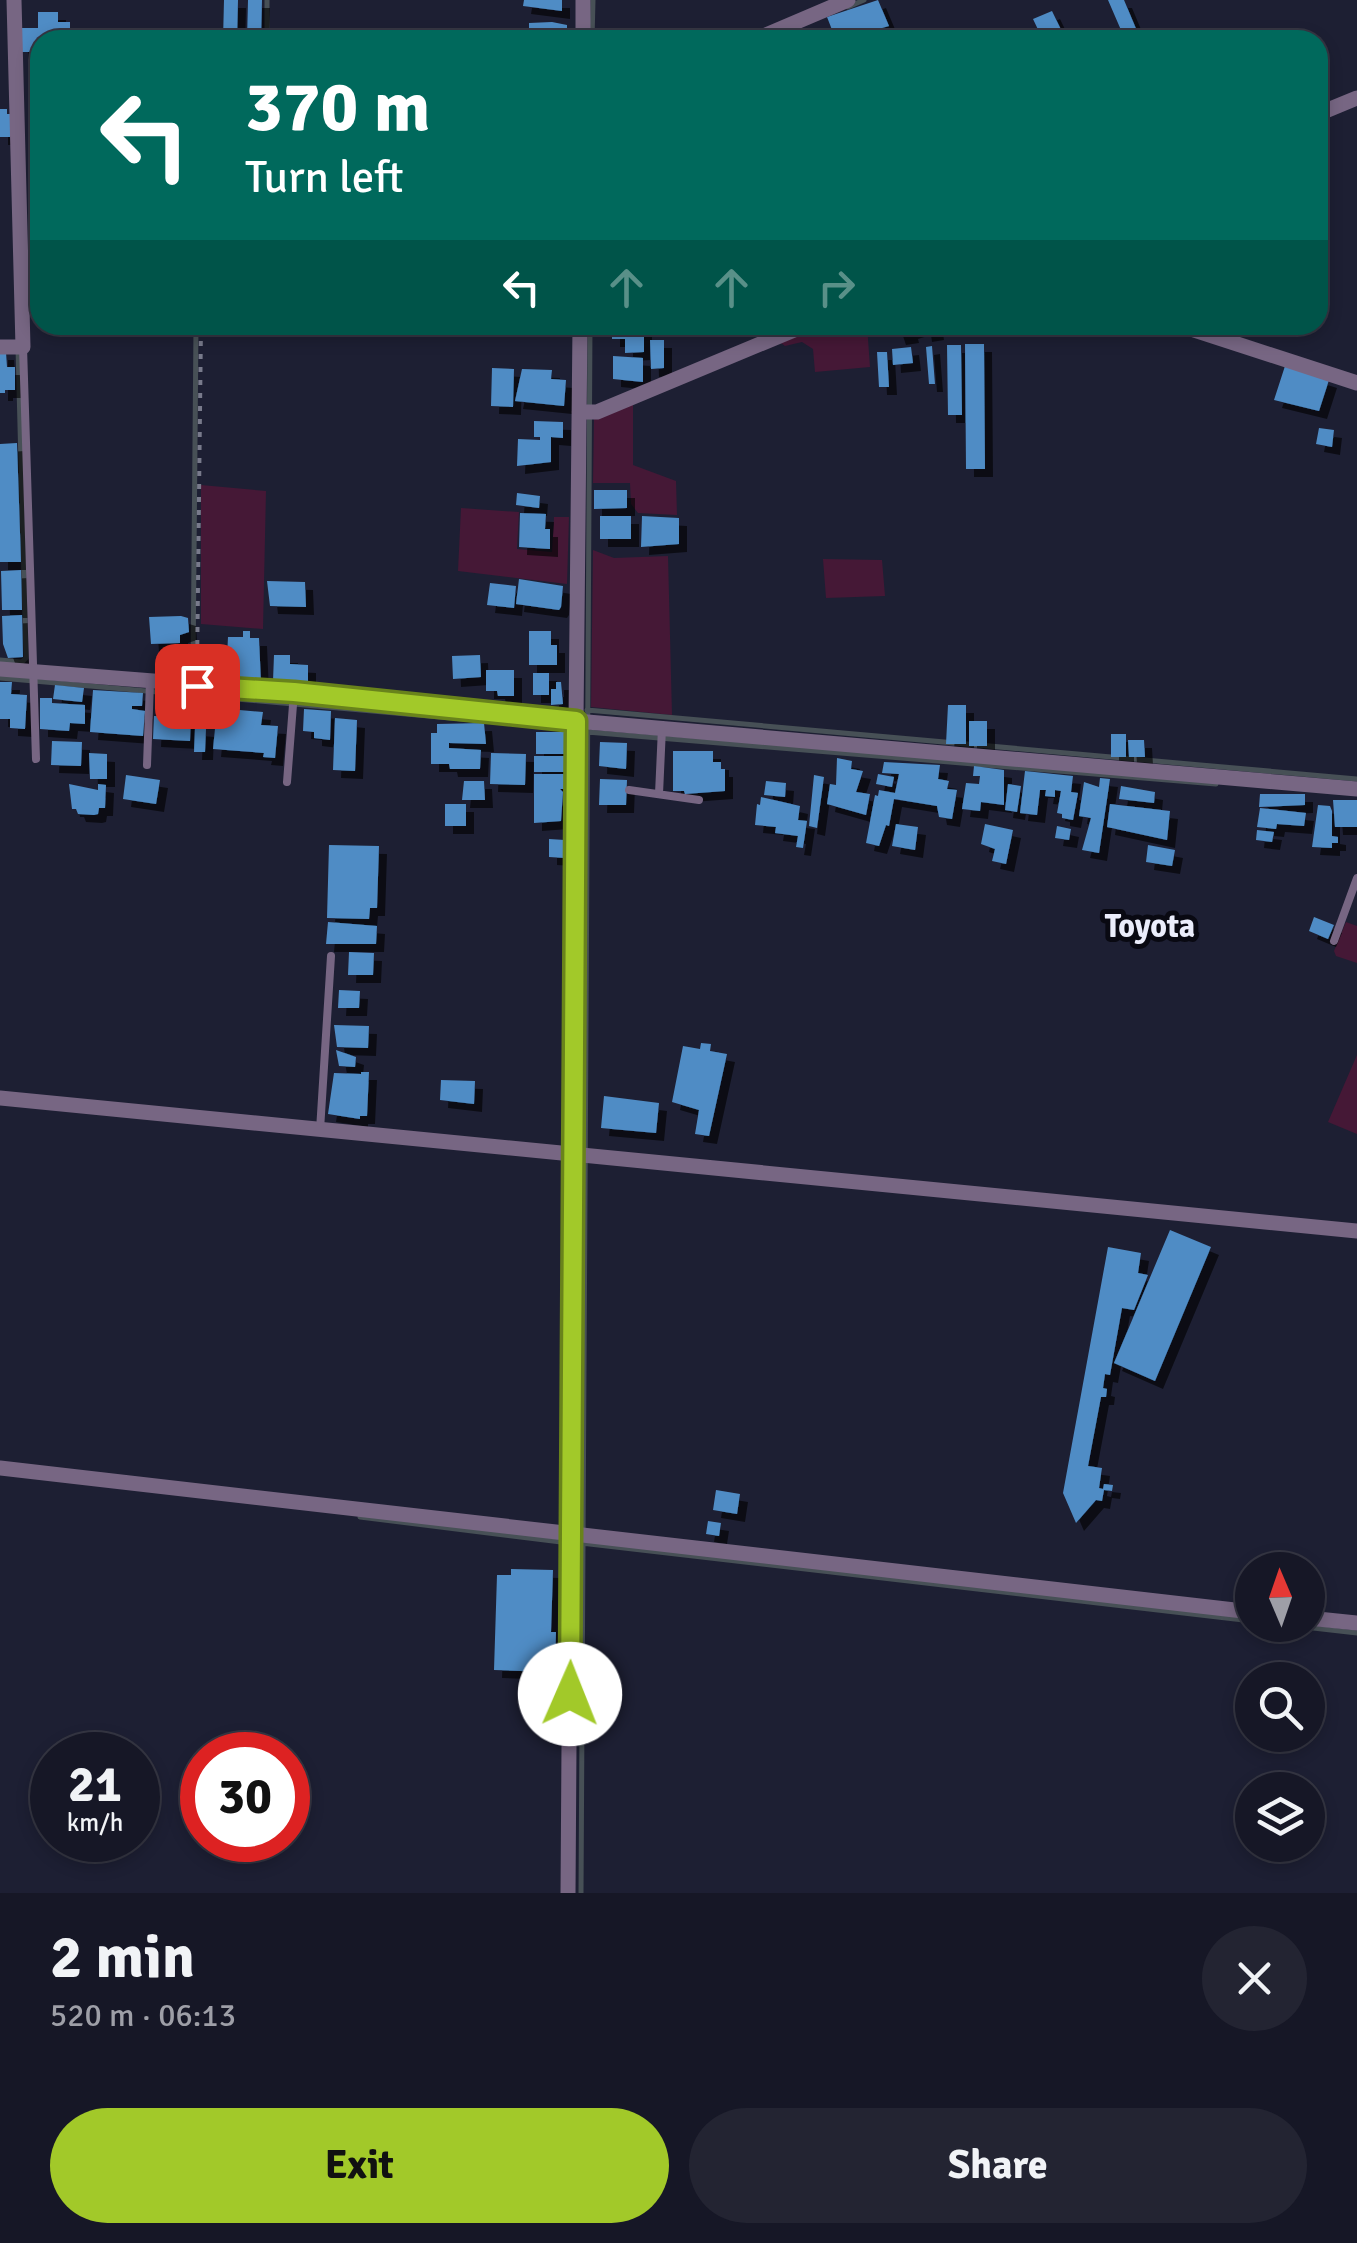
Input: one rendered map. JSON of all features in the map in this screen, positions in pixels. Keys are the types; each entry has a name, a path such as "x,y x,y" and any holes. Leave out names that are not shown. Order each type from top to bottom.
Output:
{"street":[{"path":"14,0 15,347"},
{"path":"583,30 584,0"},
{"path":"778,30 848,0"},
{"path":"1328,110 1357,98"},
{"path":"568,1893 579,1535 586,412 581,335"},
{"path":"586,412 781,335"},
{"path":"1211,335 1357,383"},
{"path":"0,669 33,678 150,688 197,686 293,700 582,721 662,734 1357,789"},
{"path":"0,1098 1357,1232"},
{"path":"0,1468 1235,1610"},
{"path":"1325,1620 1357,1623"}],"lane":[{"path":"15,347 36,759"},
{"path":"147,766 150,688"},
{"path":"287,782 293,700"},
{"path":"659,794 662,734"},
{"path":"629,790 700,800"},
{"path":"1334,941 1357,878"},
{"path":"320,1130 331,956"}],"path":[{"path":"197,686 201,335"}],"shaded area":[{"path":"800,335 868,335 870,367 815,372 813,349 802,342 785,346 781,343"},
{"path":"633,402 633,465 676,481 677,515 638,513 631,504 630,483 593,483 594,418"},
{"path":"201,485 266,491 263,629 201,624"},
{"path":"461,508 519,512 517,549 552,552 554,517 569,517 567,584 458,571"},
{"path":"593,550 614,558 668,556 672,715 591,707"},
{"path":"823,559 882,560 885,596 826,598"},
{"path":"1346,922 1357,926 1357,963 1336,956 1334,951"},
{"path":"1357,1055 1357,1134 1328,1122"}],"building":[{"path":"224,0 238,0 237,30 223,30"},
{"path":"248,0 262,0 261,30 247,30"},
{"path":"524,0 562,0 562,11 523,6"},
{"path":"878,0 889,26 883,30 832,30 827,17"},
{"path":"1108,0 1124,0 1137,30 1121,30"},
{"path":"1052,11 1061,30 1038,30 1033,19"},
{"path":"38,12 58,12 58,22 70,22 70,30 30,30 30,52 20,52 20,28 38,28"},
{"path":"552,22 567,25 567,30 529,30 529,23"},
{"path":"0,109 7,109 10,114 10,137 0,137"},
{"path":"612,335 644,335 644,352 625,353 625,339 612,339"},
{"path":"650,340 664,340 664,368 651,369"},
{"path":"965,344 984,344 985,469 966,469"},
{"path":"947,345 961,345 962,415 948,415"},
{"path":"932,346 935,384 929,384 926,347"},
{"path":"911,347 913,363 893,365 892,349"},
{"path":"0,352 6,352 7,367 15,367 15,390 5,393 0,393"},
{"path":"877,352 887,352 889,387 879,387"},
{"path":"613,356 643,358 643,382 613,379"},
{"path":"1285,366 1329,380 1319,411 1274,400"},
{"path":"492,368 514,369 513,407 491,406"},
{"path":"522,369 552,370 551,379 566,380 564,406 515,401"},
{"path":"534,421 563,422 563,438 551,437 551,462 517,466 518,439 540,440 534,437"},
{"path":"1319,428 1334,430 1332,447 1316,444"},
{"path":"17,443 21,562 0,562 0,444"},
{"path":"594,490 627,490 627,508 594,509"},
{"path":"517,493 540,496 539,508 516,505"},
{"path":"520,513 546,514 550,549 519,547"},
{"path":"600,516 631,516 631,539 600,539"},
{"path":"642,516 679,518 679,544 641,547"},
{"path":"21,570 22,610 2,610 1,571"},
{"path":"519,579 563,586 559,610 516,604"},
{"path":"267,581 305,582 306,607 270,606"},
{"path":"490,583 516,586 514,608 487,605"},
{"path":"22,615 23,657 8,658 2,616"},
{"path":"149,617 188,618 189,632 180,635 180,643 151,644"},
{"path":"243,631 250,631 250,638 259,638 261,683 234,682 234,676 226,676 228,637 243,637"},
{"path":"529,631 551,631 551,645 557,645 557,665 529,665"},
{"path":"274,655 290,655 290,664 308,665 308,682 273,681"},
{"path":"480,655 481,677 453,679 452,656"},
{"path":"486,670 514,670 514,696 486,691"},
{"path":"533,673 549,673 549,695 533,695"},
{"path":"0,682 12,682 11,694 27,695 25,729 10,728 10,719 0,719"},
{"path":"556,682 561,682 563,704 551,705 551,689 556,689"},
{"path":"55,685 84,688 82,702 53,699"},
{"path":"93,690 143,693 142,706 132,709 145,711 143,736 90,732"},
{"path":"156,697 188,698 187,713 156,712"},
{"path":"40,698 52,698 52,703 85,705 85,724 70,723 69,731 40,729"},
{"path":"948,705 966,705 966,744 946,744"},
{"path":"217,708 263,712 261,725 278,726 275,758 263,757 264,753 213,749"},
{"path":"304,709 331,711 330,740 314,738 314,732 303,731"},
{"path":"154,716 191,717 190,741 153,739"},
{"path":"335,718 357,720 355,771 333,770"},
{"path":"969,721 987,721 987,746 969,746"},
{"path":"484,723 486,744 449,743 449,748 481,750 480,769 450,769 449,764 431,764 431,733 437,733 437,724"},
{"path":"195,728 206,729 205,752 194,752"},
{"path":"536,732 567,732 567,754 536,754"},
{"path":"1111,734 1126,734 1126,757 1111,757"},
{"path":"1128,740 1144,740 1145,757 1129,757"},
{"path":"52,741 82,742 81,766 51,765"},
{"path":"600,742 627,743 626,769 599,766"},
{"path":"673,751 713,751 713,762 721,762 721,769 725,769 725,791 673,791"},
{"path":"89,753 107,754 107,779 90,779"},
{"path":"491,753 526,754 525,785 490,784"},
{"path":"534,756 567,756 567,772 534,772"},
{"path":"837,758 852,761 851,769 863,771 856,792 870,794 866,815 827,804 830,784 836,785"},
{"path":"884,762 940,765 938,779 949,781 947,789 957,790 952,819 939,817 937,806 894,799 889,826 886,825 879,846 866,843 875,795 879,790 895,793 899,774 882,773"},
{"path":"974,766 1004,770 1004,805 981,802 980,811 962,809 966,783 979,784 980,776 973,776"},
{"path":"1025,771 1073,776 1071,792 1078,793 1073,820 1057,813 1061,791 1055,790 1055,797 1045,796 1046,790 1040,790 1037,815 1020,813"},
{"path":"534,774 564,774 564,789 560,789 561,821 534,823"},
{"path":"878,774 894,777 892,787 876,784"},
{"path":"126,775 160,780 156,804 123,799"},
{"path":"814,775 824,777 817,828 809,826"},
{"path":"1100,778 1110,779 1099,853 1082,850 1091,818 1079,816 1084,782 1099,787"},
{"path":"600,779 627,780 626,805 599,805"},
{"path":"464,781 484,781 485,800 462,800"},
{"path":"766,781 786,783 785,797 764,795"},
{"path":"69,784 98,790 98,784 106,785 105,808 99,808 94,815 78,814 72,809"},
{"path":"1008,784 1021,786 1017,812 1005,810"},
{"path":"1121,786 1155,792 1154,803 1119,799"},
{"path":"1260,794 1305,794 1305,805 1259,807"},
{"path":"761,797 800,806 798,820 807,821 803,848 796,847 798,836 775,833 776,827 755,825"},
{"path":"1333,800 1357,800 1357,827 1335,827"},
{"path":"445,804 466,804 466,826 445,826"},
{"path":"1110,804 1170,811 1167,840 1107,827"},
{"path":"1318,805 1330,806 1332,811 1332,836 1338,837 1338,843 1332,843 1332,848 1312,847"},
{"path":"1260,808 1306,813 1304,826 1257,827"},
{"path":"896,824 918,827 915,850 892,846"},
{"path":"985,824 1013,830 1006,864 992,861 995,849 981,844"},
{"path":"1057,826 1071,829 1069,840 1055,838"},
{"path":"1257,830 1274,832 1272,842 1256,840"},
{"path":"549,839 565,840 565,858 549,857"},
{"path":"329,845 379,846 377,908 370,908 369,919 327,918"},
{"path":"1148,845 1175,850 1172,866 1146,862"},
{"path":"1314,917 1334,925 1328,939 1309,931"},
{"path":"328,922 377,926 376,944 326,944"},
{"path":"349,952 374,953 373,975 348,975"},
{"path":"339,990 360,991 359,1008 338,1008"},
{"path":"334,1025 369,1026 368,1048 337,1047"},
{"path":"701,1043 711,1044 710,1051 727,1054 709,1136 695,1134 699,1110 672,1102 683,1046 700,1049"},
{"path":"336,1050 356,1057 355,1067 339,1066"},
{"path":"369,1072 367,1116 360,1119 328,1114 334,1073"},
{"path":"441,1080 475,1081 474,1104 440,1100"},
{"path":"604,1096 659,1103 656,1133 601,1128"},
{"path":"1170,1230 1211,1247 1155,1381 1114,1363"},
{"path":"1108,1247 1141,1253 1138,1273 1148,1275 1134,1310 1122,1308 1110,1375 1105,1374 1106,1397 1101,1397 1088,1466 1102,1468 1099,1488 1113,1485 1112,1491 1104,1490 1102,1501 1096,1500 1076,1523 1063,1493"},
{"path":"716,1490 740,1494 737,1514 713,1510"},
{"path":"708,1521 721,1523 719,1536 706,1534"},
{"path":"511,1569 553,1570 551,1632 556,1632 555,1666 551,1666 550,1672 494,1670 497,1575 511,1575"}],"waterway":[{"path":"267,0 267,30"},
{"path":"592,30 593,0"},
{"path":"848,7 864,0"},
{"path":"193,674 196,335"},
{"path":"581,1893 590,335"},
{"path":"0,660 22,662 26,658 18,348"},
{"path":"0,678 564,728"},
{"path":"587,710 1357,779"},
{"path":"587,732 1216,784"},
{"path":"360,1517 561,1542"},
{"path":"581,1543 1235,1619"},
{"path":"1325,1629 1357,1633"}],"district":[{"name":"Toyota","path":"1150,926"}],"route":[{"path":"197,686 576,721 570,1694"}]}
